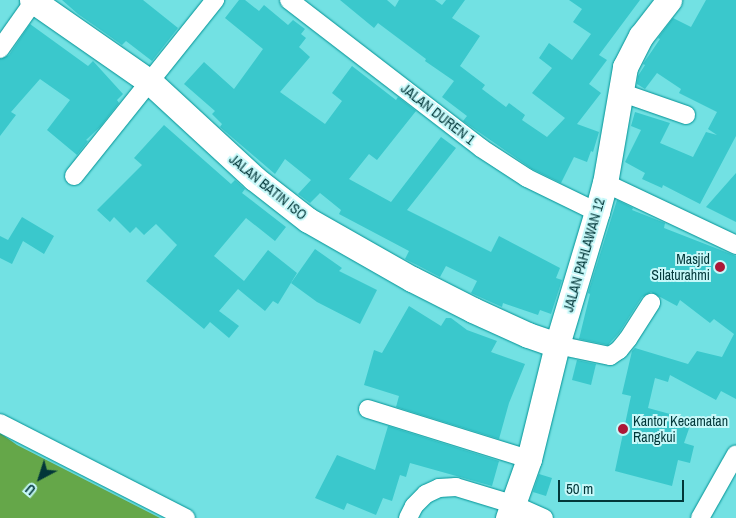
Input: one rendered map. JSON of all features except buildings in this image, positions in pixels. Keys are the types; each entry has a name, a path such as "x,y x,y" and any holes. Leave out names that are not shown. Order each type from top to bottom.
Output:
{"street":[{"path":"74,176 215,0"},
{"name":"JALAN DUREN 1","path":"289,0 481,148 527,178 597,212"},
{"name":"JALAN PAHLAWAN 12","path":"510,511 529,459 557,345 605,183 620,92 631,52 653,18 669,0"},
{"path":"0,50 33,1"},
{"name":"JALAN BATIN ISO","path":"33,1 150,82 254,178 308,220 337,239 455,302 528,335 557,345"},
{"path":"620,92 686,115"},
{"path":"605,183 736,245"},
{"path":"557,345 610,356 619,350 628,339 651,303"},
{"path":"368,409 529,459"},
{"path":"0,423 186,518"},
{"path":"700,518 736,454"},
{"path":"408,518 414,506 426,494 439,488 456,487 510,511 544,518"}],"shaded area":[{"path":"0,433 17,445 160,518 0,518"}],"place":[{"name":"Masjid Silaturahmi","path":"720,267"},
{"name":"Kantor Kecamatan Rangkui","path":"623,429"}]}
